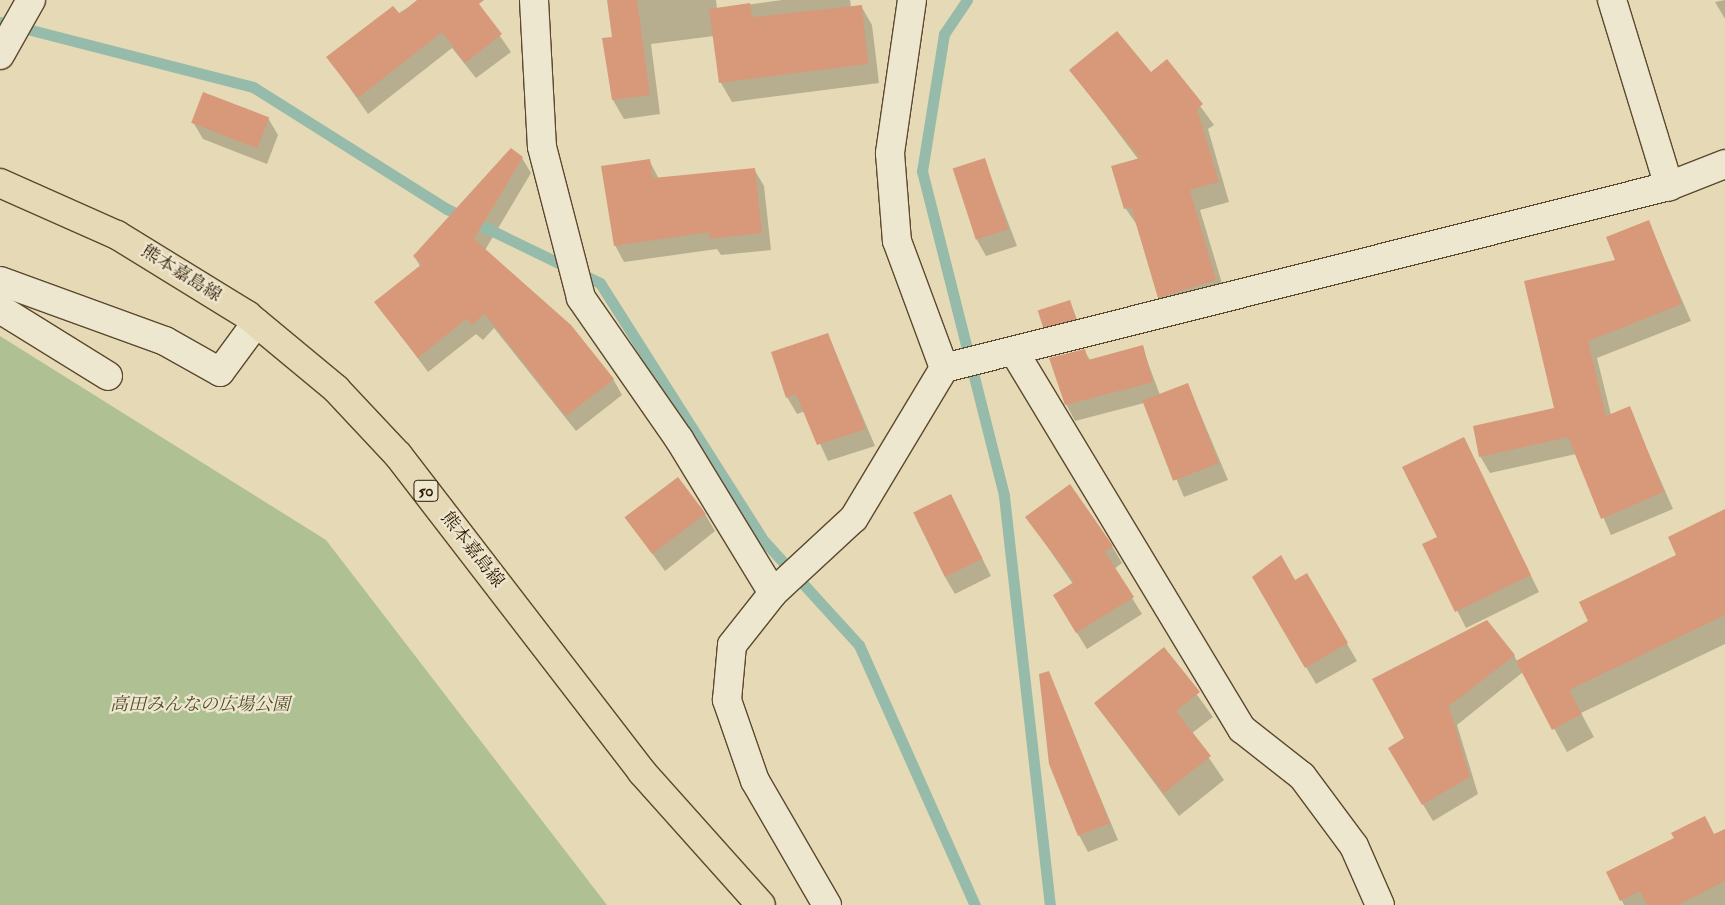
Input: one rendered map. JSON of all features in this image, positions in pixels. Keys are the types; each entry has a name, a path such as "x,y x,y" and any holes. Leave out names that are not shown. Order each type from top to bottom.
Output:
{"main road":[{"name":"熊本嘉島線","path":"0,183 117,235 256,323 336,389 398,454 642,772 761,905"}],"street":[{"path":"0,55 31,0"},
{"path":"534,0 542,147 581,298 679,439 773,593"},
{"path":"912,0 890,153 897,241 944,368"},
{"path":"1612,0 1669,186"},
{"path":"827,905 755,782 727,700 732,645 773,593 854,518 944,368 1014,353 1669,186 1725,164"},
{"path":"0,281 165,342 220,372 256,323"},
{"path":"0,309 108,376"},
{"path":"1014,353 1242,729 1302,776 1354,846 1380,905"}],"green space":[{"name":"高田みんなの広場公園","path":"0,336 326,540 607,905 0,905"}],"building":[{"path":"417,0 484,0 479,4 502,34 465,63 442,32 358,98 326,57 393,6 400,14"},
{"path":"607,0 637,0 650,95 612,100 602,38 612,37"},
{"path":"750,3 752,17 862,5 868,64 719,83 709,9"},
{"path":"1117,31 1151,72 1167,59 1203,104 1197,109 1219,182 1190,190 1216,280 1158,298 1131,207 1124,209 1111,166 1140,158 1069,70"},
{"path":"203,92 269,117 257,148 191,123"},
{"path":"511,148 523,157 474,239 571,325 614,379 566,416 484,313 473,325 466,319 418,358 374,302 422,264 413,256"},
{"path":"985,158 1008,229 976,240 953,169"},
{"path":"650,159 653,178 755,168 762,233 710,239 709,232 614,246 601,166"},
{"path":"1649,220 1682,304 1588,341 1606,416 1630,406 1664,492 1601,519 1568,437 1479,457 1473,426 1554,408 1524,281 1615,260 1606,237"},
{"path":"1070,300 1076,319 1044,330 1038,311"},
{"path":"828,333 866,429 817,445 796,394 786,398 771,352"},
{"path":"1143,345 1153,382 1065,405 1049,358 1085,349 1088,360"},
{"path":"1188,383 1219,463 1173,481 1142,401"},
{"path":"1464,437 1531,575 1455,612 1422,544 1437,537 1402,467"},
{"path":"678,477 706,514 652,554 624,517"},
{"path":"1070,484 1113,546 1105,552 1134,597 1076,633 1053,595 1074,582 1025,517"},
{"path":"951,494 983,559 945,577 913,512"},
{"path":"1725,509 1725,615 1569,690 1582,714 1552,730 1516,661 1588,621 1579,602 1676,555 1668,537"},
{"path":"1281,555 1295,580 1307,573 1348,643 1305,668 1252,577"},
{"path":"1487,620 1515,655 1449,706 1470,777 1422,805 1388,748 1404,738 1372,679"},
{"path":"1164,647 1200,692 1176,711 1211,756 1164,793 1094,703"},
{"path":"1049,671 1110,823 1078,836 1049,764 1039,674"},
{"path":"1705,816 1714,834 1725,829 1725,881 1678,905 1647,905 1640,891 1620,901 1606,872 1674,838 1671,833"}],"waterway":[{"path":"967,0 944,34 922,171 1004,496 1050,905"},
{"path":"0,22 253,87 447,209 600,283 764,541 859,645 975,905"}]}
